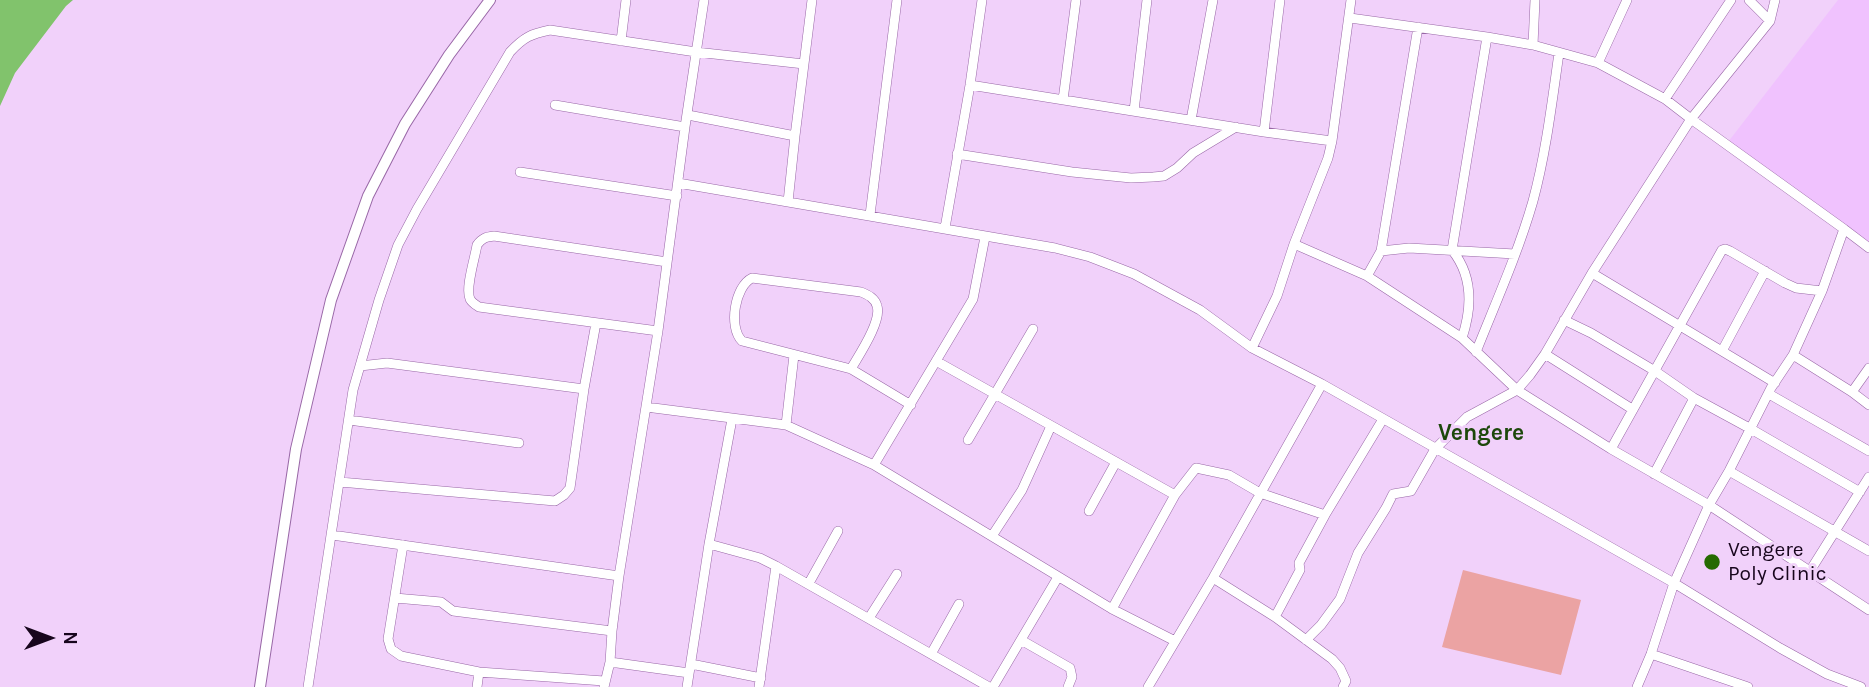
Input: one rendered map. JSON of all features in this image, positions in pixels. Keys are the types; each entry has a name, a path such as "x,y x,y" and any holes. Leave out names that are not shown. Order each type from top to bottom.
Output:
{"main road":[{"path":"260,687 296,449 331,300 368,196 405,124 449,55 491,0"}],"street":[{"path":"621,41 626,0"},
{"path":"403,545 388,639 391,649 401,656 479,672 604,684 610,662 619,576 658,331 704,0"},
{"path":"788,202 812,0"},
{"path":"870,215 897,0"},
{"path":"945,228 982,0"},
{"path":"1063,100 1076,0"},
{"path":"1134,111 1147,0"},
{"path":"1191,120 1213,0"},
{"path":"1264,132 1280,0"},
{"path":"1252,348 1277,296 1332,141 1351,0"},
{"path":"1533,45 1535,0"},
{"path":"1598,63 1627,0"},
{"path":"1665,99 1731,0"},
{"path":"1749,0 1770,21"},
{"path":"1306,640 1340,599 1358,552 1393,494 1411,491 1435,449 1467,417 1517,390 1530,375 1690,119 1770,21 1775,0"},
{"path":"1350,18 1533,45 1598,63 1665,99 1869,248"},
{"path":"1367,276 1381,251 1418,27"},
{"path":"308,687 354,390 379,300 398,245 417,209 510,52 533,33 551,30 696,52 804,64"},
{"path":"1462,338 1469,319 1469,295 1460,261 1452,250 1487,37"},
{"path":"1476,352 1515,254 1532,202 1549,123 1559,53"},
{"path":"970,85 1332,141"},
{"path":"555,105 685,127"},
{"path":"688,115 794,136"},
{"path":"957,154 1072,172 1131,178 1164,176 1193,153 1236,128"},
{"path":"520,173 677,195"},
{"path":"678,183 1055,248 1090,257 1134,274 1200,310 1252,348 1322,384 1674,583 1780,648 1828,674 1861,687"},
{"path":"1637,687 1651,654 1674,583 1709,505 1793,355 1822,291 1844,229"},
{"path":"658,331 479,307 472,303 469,297 469,287 477,245 481,240 494,236 667,262"},
{"path":"874,466 973,299 985,237"},
{"path":"1294,244 1367,276 1462,338 1517,390 1611,449 1709,505 1869,610"},
{"path":"1381,251 1409,248 1515,254"},
{"path":"1611,449 1722,250 1730,251 1785,284 1822,291"},
{"path":"1722,351 1765,271"},
{"path":"1592,272 1775,383"},
{"path":"851,369 878,319 878,306 872,297 861,292 752,278 745,281 741,287 734,327 742,341 851,369 911,405"},
{"path":"1564,320 1591,333 1694,398 1860,492"},
{"path":"340,482 555,501 565,495 570,488 596,323"},
{"path":"968,440 1033,329"},
{"path":"1545,354 1632,409"},
{"path":"786,425 794,355"},
{"path":"1793,355 1869,405"},
{"path":"936,361 1175,495"},
{"path":"360,366 387,362 584,389"},
{"path":"1852,392 1869,368"},
{"path":"1148,687 1322,384"},
{"path":"1769,394 1869,452"},
{"path":"1654,474 1694,398"},
{"path":"646,407 786,425 874,466 1112,609 1175,641"},
{"path":"349,419 519,443"},
{"path":"687,687 732,419"},
{"path":"1275,618 1300,570 1299,563 1325,515 1383,419"},
{"path":"992,536 1022,490 1052,426"},
{"path":"1089,511 1116,462"},
{"path":"1112,609 1175,495 1196,468 1229,475 1260,493 1325,515"},
{"path":"1730,471 1869,551"},
{"path":"1810,571 1869,477"},
{"path":"810,583 838,531"},
{"path":"332,535 619,576"},
{"path":"709,544 760,558 810,583 991,687 1058,577"},
{"path":"610,662 690,668 760,682 776,566"},
{"path":"869,618 897,574"},
{"path":"1213,578 1332,659 1340,668 1344,684 1357,687"},
{"path":"395,598 441,602 453,611 612,631"},
{"path":"932,654 959,604"},
{"path":"1021,640 1070,668 1072,677 1068,687"},
{"path":"1651,654 1748,687"},
{"path":"477,687 479,672"}],"shaded area":[{"path":"0,0 73,0 15,73 0,106"},
{"path":"1838,0 1869,0 1869,243 1728,142"},
{"path":"1463,570 1581,600 1561,675 1442,647"}],"place":[{"name":"Vengere Poly Clinic","path":"1712,562"}],"district":[{"name":"Vengere","path":"1481,433"}]}
